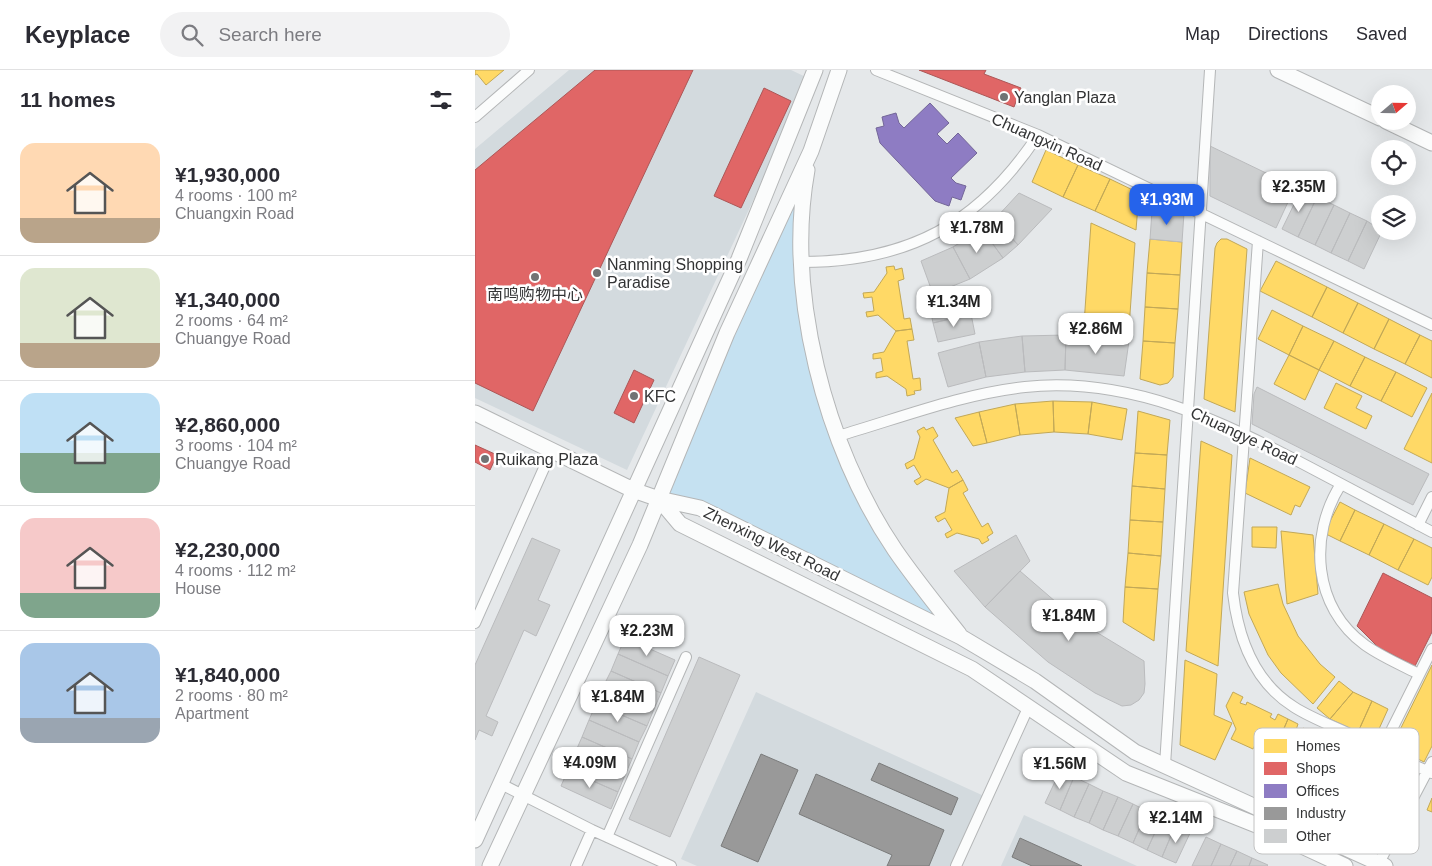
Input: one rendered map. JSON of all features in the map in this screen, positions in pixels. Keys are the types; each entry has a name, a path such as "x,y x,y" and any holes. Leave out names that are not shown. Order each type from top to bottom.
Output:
{"main road":[{"path":"475,840 739,258 815,70"},
{"path":"490,866 640,545 727,333 811,151 839,70"},
{"path":"1277,70 1371,114"},
{"path":"1405,130 1432,143"},
{"path":"811,151 803,200 802,262 813,348 839,436 863,494 894,549 961,638"},
{"path":"475,413 633,490 659,499"},
{"name":"Zhenxing West Road","path":"659,499 700,508 961,638 1035,681 1135,752 1254,806"},
{"name":"Zhenxing West Road","path":"659,499 680,524 972,669 1027,708 1126,773 1254,824"},
{"name":"Zhenxing West Road","path":"1319,854 1345,866"},
{"name":"Zhenxing West Road","path":"1359,854 1383,865"}],"street":[{"path":"475,117 529,70"},
{"name":"Chuangxin Road","path":"876,70 1037,135 1432,325"},
{"path":"1165,765 1210,70"},
{"path":"802,262 833,262 864,258 895,251 931,236 977,206 1000,185 1020,161 1037,135"},
{"path":"1258,241 1233,593 1236,620 1244,645 1256,669 1268,683 1294,707 1338,728"},
{"name":"Chuangye Road","path":"839,436 976,396 1027,387 1099,388 1139,395 1188,410 1245,433 1432,532"},
{"path":"475,624 552,450"},
{"path":"1341,484 1324,518 1319,545 1321,572 1328,599 1343,624 1365,645 1419,674"},
{"path":"1418,525 1432,497"},
{"path":"1392,728 1432,649"},
{"path":"607,837 686,657"},
{"path":"956,866 1027,708"},
{"path":"1419,791 1430,769"},
{"path":"501,784 592,830 671,866"},
{"path":"576,866 592,830"}],"shaded area":[{"name":"Nanming Shopping Paradise","path":"569,70 791,70 810,79 627,470 475,398 475,149"},
{"path":"811,151 802,209 816,363 863,494 961,637 660,496"},
{"path":"756,692 984,796 952,866 697,866 681,859"},
{"path":"1024,815 1137,866 1001,866"}],"building: Homes":[{"path":"475,70 504,70 486,85 477,74 475,75"},
{"path":"1046,150 1078,165 1063,197 1032,182"},
{"path":"1078,165 1110,179 1095,211 1063,197"},
{"path":"1110,179 1139,193 1136,230 1095,211"},
{"path":"1091,223 1135,243 1129,328 1084,324"},
{"path":"1150,239 1182,242 1180,275 1147,273"},
{"path":"1221,239 1227,239 1247,249 1235,412 1204,399 1215,248"},
{"path":"1276,261 1327,287 1312,317 1260,291"},
{"path":"894,266 895,270 902,268 904,279 898,281 904,319 910,318 912,329 896,331 878,315 867,317 866,312 874,311 872,297 864,298 863,293 874,292 887,273 886,267"},
{"path":"1147,273 1180,275 1178,309 1145,307"},
{"path":"1327,287 1358,303 1343,333 1312,317"},
{"path":"1358,303 1389,319 1374,349 1343,333"},
{"path":"1145,307 1178,309 1175,343 1143,341"},
{"path":"1272,310 1303,326 1289,355 1258,339"},
{"path":"1389,319 1420,335 1405,364 1374,349"},
{"path":"1303,326 1334,341 1319,370 1289,355"},
{"path":"912,329 914,340 907,341 913,379 920,378 921,390 914,391 915,394 907,396 906,389 887,376 876,378 876,373 883,371 881,358 873,359 873,354 884,352 896,331"},
{"path":"1420,335 1432,341 1432,378 1405,364"},
{"path":"1143,341 1175,343 1173,377 1168,383 1160,385 1140,379"},
{"path":"1334,341 1365,357 1350,386 1319,370"},
{"path":"1289,355 1319,370 1305,400 1274,384"},
{"path":"1365,357 1396,372 1381,401 1350,386"},
{"path":"1396,372 1427,388 1412,417 1381,401"},
{"path":"1336,383 1362,396 1356,408 1372,416 1366,429 1324,408"},
{"path":"1432,393 1432,463 1404,449"},
{"path":"1053,401 1054,432 1020,435 1015,404"},
{"path":"1053,401 1092,402 1088,434 1054,432"},
{"path":"1092,402 1127,409 1122,440 1088,434"},
{"path":"1015,404 1020,435 987,443 979,412"},
{"path":"1138,411 1170,420 1167,455 1135,453"},
{"path":"979,412 987,443 973,446 955,418"},
{"path":"924,427 926,430 933,427 938,436 933,440 952,473 957,470 963,480 949,488 926,479 917,485 914,481 921,477 914,465 907,469 905,464 914,459 920,437 917,431"},
{"path":"1201,441 1232,455 1218,666 1186,651"},
{"path":"1135,453 1167,455 1165,489 1132,486"},
{"path":"1250,458 1310,487 1300,507 1295,505 1291,515 1245,493"},
{"path":"963,480 968,490 963,493 982,527 988,523 993,533 987,537 989,540 982,544 979,539 957,533 947,538 945,534 952,530 945,518 938,522 935,517 945,512 949,488"},
{"path":"1132,486 1165,489 1163,522 1130,520"},
{"path":"1340,502 1355,510 1340,541 1324,533"},
{"path":"1355,510 1384,524 1369,555 1340,541"},
{"path":"1130,520 1163,522 1161,556 1128,553"},
{"path":"1384,524 1414,539 1398,570 1369,555"},
{"path":"1252,527 1277,527 1276,548 1252,547"},
{"path":"1281,531 1313,535 1318,594 1287,604"},
{"path":"1414,539 1432,548 1432,577 1428,585 1398,570"},
{"path":"1128,553 1161,556 1158,589 1125,587"},
{"path":"1278,584 1283,604 1298,636 1320,664 1335,677 1313,704 1281,673 1268,655 1249,614 1244,592"},
{"path":"1125,587 1158,589 1154,641 1123,622"},
{"path":"1185,660 1217,674 1214,715 1232,723 1215,760 1180,745"},
{"path":"1432,665 1432,746 1424,762 1419,760 1419,728 1401,728"},
{"path":"1339,681 1353,692 1330,719 1317,708"},
{"path":"1233,692 1243,697 1240,703 1246,705 1247,702 1272,714 1270,717 1275,720 1278,714 1288,719 1284,728 1254,728 1253,749 1231,739 1236,729 1226,706"},
{"path":"1353,692 1372,701 1360,728 1349,728 1330,719"},
{"path":"1372,701 1388,709 1379,728 1360,728"},
{"path":"1288,719 1298,724 1297,728 1284,728"},
{"path":"1432,798 1432,812 1427,810"}],"building: Shops":[{"name":"南鸣购物中心","path":"595,70 693,70 533,411 475,383 475,170"},
{"name":"Yanglan Plaza","path":"919,70 986,70 984,74 1021,88 1014,107"},
{"path":"764,88 791,101 741,208 714,196"},
{"name":"KFC","path":"634,370 654,380 634,423 614,413"},
{"name":"Ruikang Plaza","path":"475,445 497,455 490,470 475,462"},
{"path":"1383,573 1432,598 1432,632 1415,666 1378,647 1357,626"}],"building: Offices":[{"path":"930,103 949,123 937,134 947,144 958,133 977,153 951,178 956,183 966,186 961,200 952,197 949,206 935,201 880,143 876,128 884,126 882,117 896,113 899,123 904,128"}],"building: Industry":[{"path":"761,754 798,770 758,862 721,846"},
{"path":"879,763 958,798 951,815 871,780"},
{"path":"816,774 944,830 929,866 887,866 892,855 799,814"},
{"path":"1020,838 1082,866 1032,866 1012,857"}],"building: Other":[{"path":"1210,146 1295,187 1276,228 1210,196"},
{"path":"1301,190 1317,197 1298,237 1282,229"},
{"path":"1019,193 1052,209 1018,245 995,219"},
{"path":"1317,197 1334,205 1315,245 1298,237"},
{"path":"1334,205 1350,213 1331,253 1315,245"},
{"path":"1152,211 1184,213 1182,242 1150,239"},
{"path":"1350,213 1367,221 1348,261 1331,253"},
{"path":"995,219 1018,245 1003,258 982,229"},
{"path":"1367,221 1371,224 1371,240 1378,240 1364,269 1348,261"},
{"path":"982,229 1003,258 970,279 953,247"},
{"path":"953,247 970,279 933,294 921,261"},
{"path":"966,295 971,314 933,323 929,303"},
{"path":"971,314 975,334 938,342 933,323"},
{"path":"1066,335 1065,370 1025,372 1022,336"},
{"path":"1066,335 1129,341 1124,376 1065,370"},
{"path":"1022,336 1025,372 986,377 979,342"},
{"path":"979,342 986,377 948,387 938,353"},
{"path":"1257,387 1429,474 1413,505 1252,424 1254,394"},
{"path":"1016,535 1030,561 985,607 954,571"},
{"path":"532,538 560,550 538,600 550,605 536,636 524,630 486,716 498,722 492,736 479,730 475,740 475,665"},
{"path":"1020,571 1078,621 1144,661 1144,693 1139,700 1131,705 1122,706 1095,693 1048,662 985,607"},
{"path":"625,638 675,660 668,676 618,654"},
{"path":"618,654 668,676 661,693 611,671"},
{"path":"699,657 740,675 670,837 629,819"},
{"path":"611,671 661,693 654,709 603,687"},
{"path":"603,687 654,709 647,726 596,704"},
{"path":"596,704 647,726 639,742 589,720"},
{"path":"589,720 639,742 632,759 582,737"},
{"path":"582,737 632,759 625,775 575,753"},
{"path":"575,753 625,775 618,792 568,770"},
{"path":"568,770 618,792 611,809 561,786"},
{"path":"1060,771 1074,777 1060,810 1045,803"},
{"path":"1074,777 1089,784 1074,817 1060,810"},
{"path":"1089,784 1103,791 1089,823 1074,817"},
{"path":"1103,791 1118,797 1103,830 1089,823"},
{"path":"1118,797 1133,804 1118,836 1103,830"},
{"path":"1133,804 1147,811 1133,843 1118,836"},
{"path":"1147,811 1162,817 1147,850 1133,843"},
{"path":"1162,817 1176,824 1162,857 1147,850"},
{"path":"1176,824 1191,831 1176,863 1162,857"},
{"path":"1206,837 1221,844 1211,866 1192,866"},
{"path":"1221,844 1237,851 1230,866 1211,866"},
{"path":"1237,851 1252,858 1249,866 1230,866"},
{"path":"1252,858 1268,865 1249,866"}],"place":[{"name":"Yanglan Plaza","path":"1004,97"},
{"name":"Nanming Shopping Paradise","path":"597,273"},
{"name":"南鸣购物中心","path":"535,277"},
{"name":"KFC","path":"634,396"},
{"name":"Ruikang Plaza","path":"485,459"}]}
